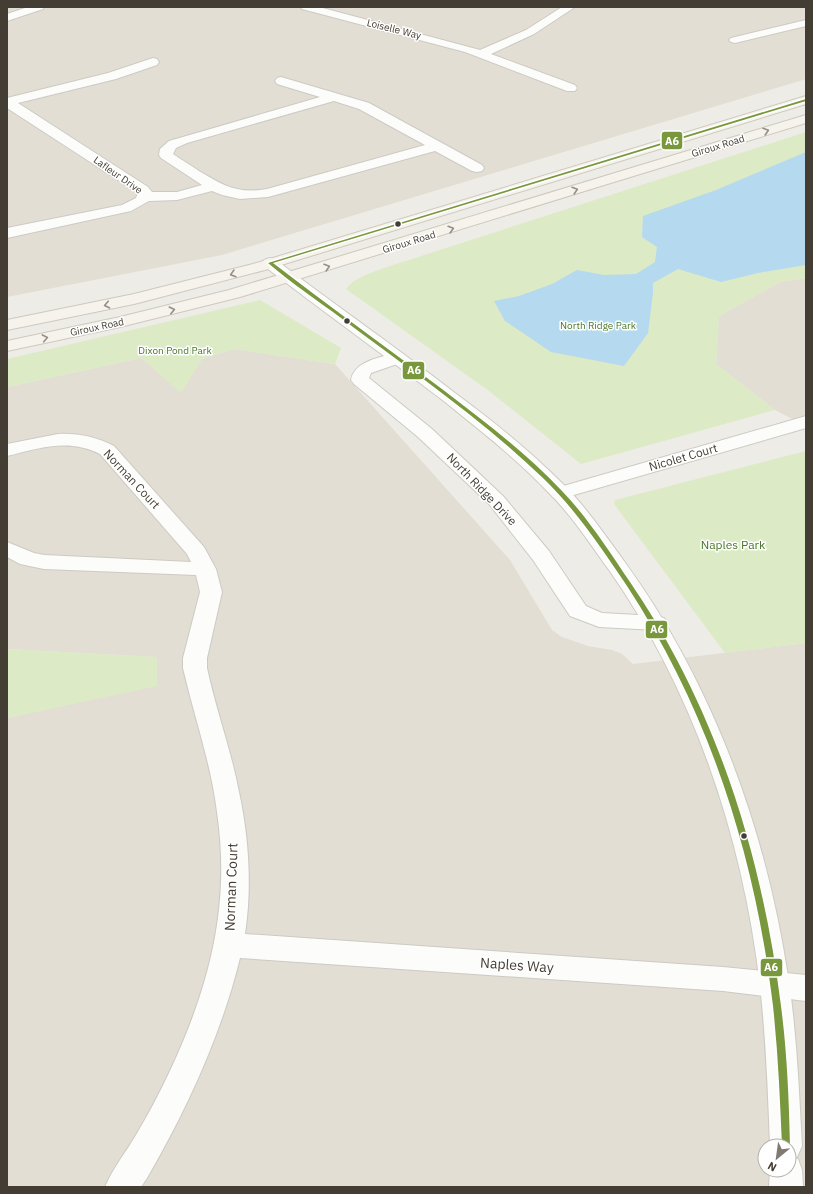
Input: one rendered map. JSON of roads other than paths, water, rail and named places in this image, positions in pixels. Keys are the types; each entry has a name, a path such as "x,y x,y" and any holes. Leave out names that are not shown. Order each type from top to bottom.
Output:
{"main road":[{"name":"Giroux Road","path":"7,325 117,303 200,283 806,100"},
{"name":"Giroux Road","path":"7,346 177,309 289,278 806,119"}],"street":[{"path":"7,18 39,7"},
{"name":"Loiselle Way","path":"306,7 424,37 481,54 571,88"},
{"path":"481,54 533,30 570,7"},
{"path":"735,40 806,23"},
{"name":"Lafleur Drive","path":"7,233 126,208 137,204 144,197 145,193 143,190 7,102 112,76 153,62"},
{"path":"281,81 364,106 477,168"},
{"path":"334,97 182,140 170,146 166,155 222,190 236,194 252,195 268,194 437,146"},
{"path":"144,197 177,196 214,186"},
{"path":"270,263 510,445 560,493 617,563 656,623 690,688 726,774 762,907 775,984 781,1040 786,1138"},
{"name":"North Ridge Drive","path":"397,358 365,370 361,373 360,380 425,432 496,500 541,556 578,611 599,620 656,623"},
{"name":"Nicolet Court","path":"560,493 806,422"},
{"name":"Norman Court","path":"7,450 42,441 66,438 88,441 107,450 197,552 205,569 211,592 195,658 195,668 223,778 233,833 234,895 229,945 213,999 186,1072 143,1156 122,1187"},
{"path":"7,549 28,558 44,562 205,569"},
{"name":"Naples Way","path":"229,945 723,978 806,988"}],"water":[{"path":"806,152 806,265 758,273 721,282 678,269 653,283 648,333 624,366 551,352 505,321 494,301 519,296 552,284 577,270 604,275 636,274 655,262 657,247 642,237 643,216 716,190"}],"park label":[{"name":"North Ridge Park","path":"598,325"},
{"name":"Dixon Pond Park","path":"175,350"},
{"name":"Naples Park","path":"733,544"}]}
